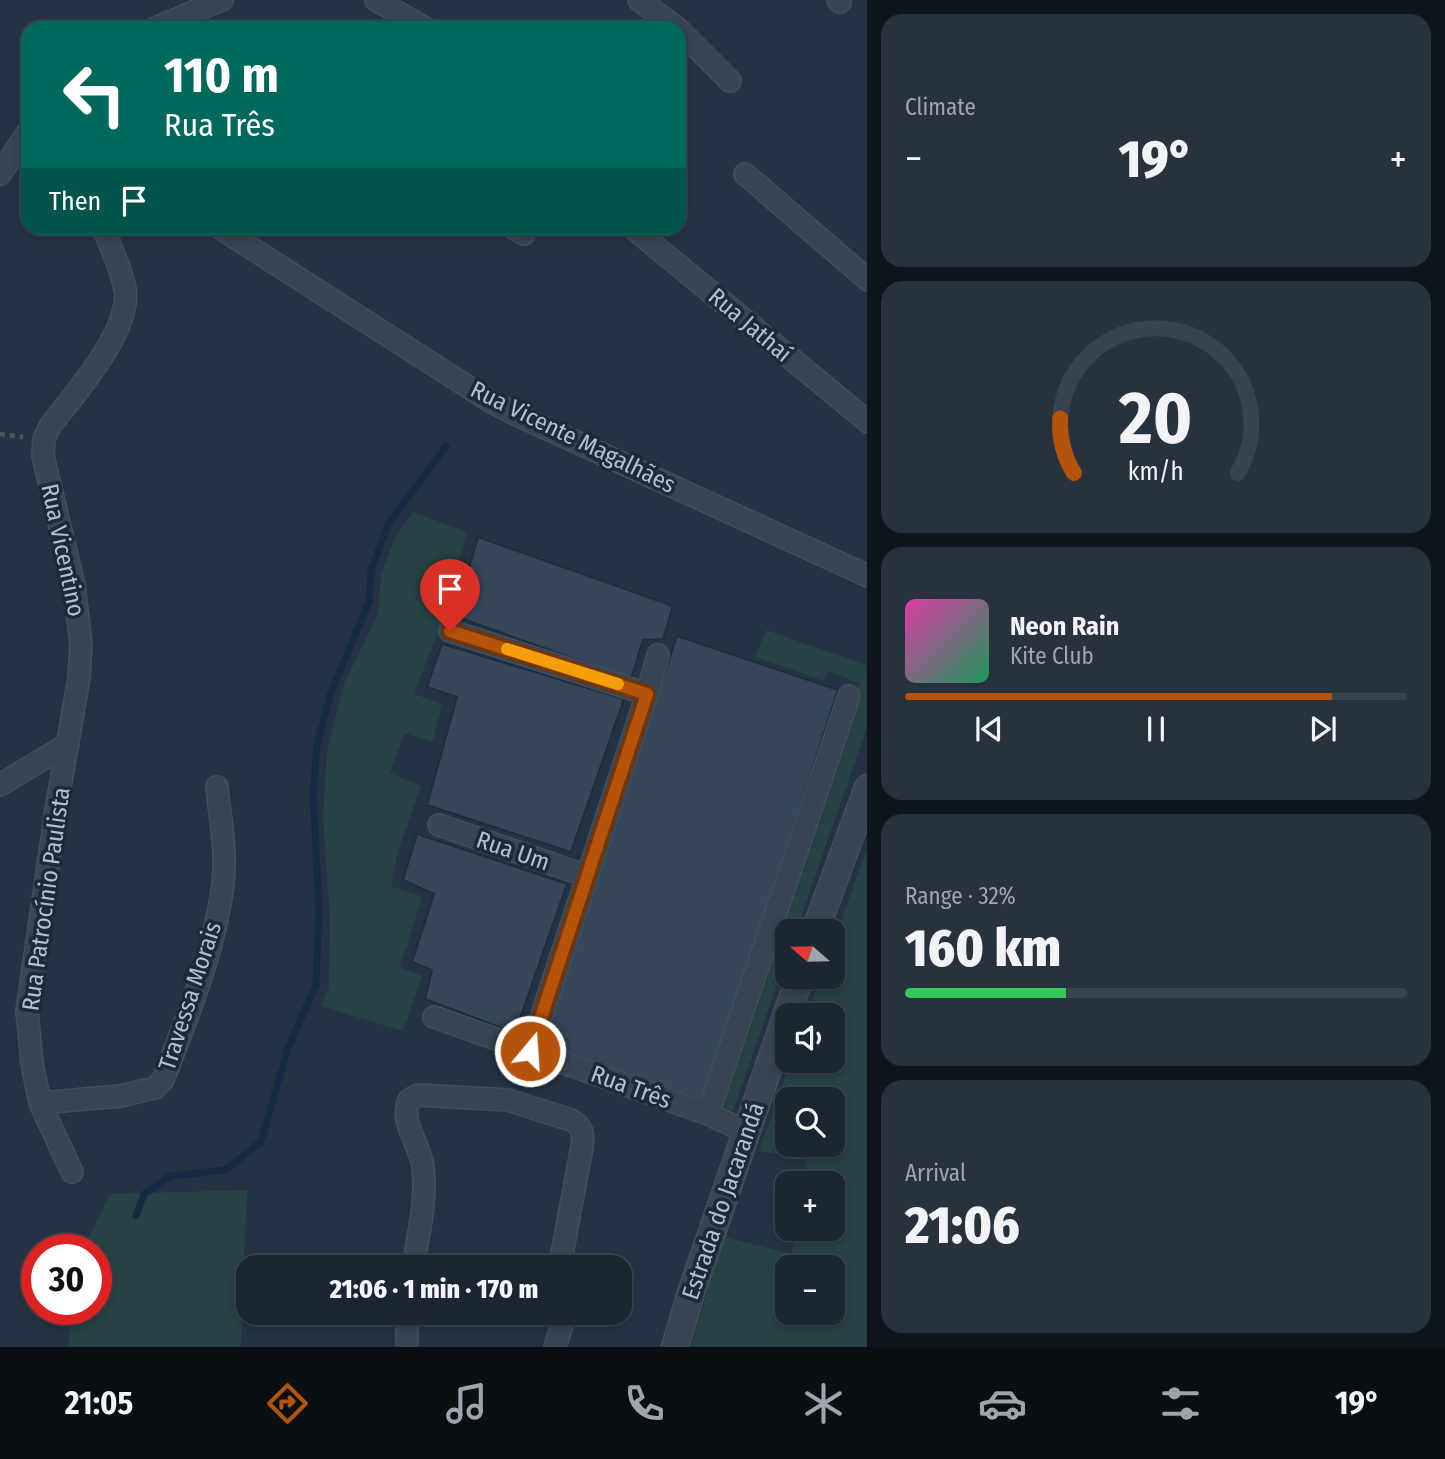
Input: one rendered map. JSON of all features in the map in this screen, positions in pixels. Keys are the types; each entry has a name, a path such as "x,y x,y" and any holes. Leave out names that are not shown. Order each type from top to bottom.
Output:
{"street":[{"path":"172,21 222,0"},
{"path":"376,0 413,21"},
{"path":"639,0 667,21"},
{"path":"686,37 730,80"},
{"path":"0,174 21,142"},
{"path":"745,174 867,279"},
{"name":"Rua Vicentino","path":"68,744 79,678 79,625 74,584 45,468 44,439 50,426 113,338 125,304 125,290 105,235"},
{"name":"Rua Vicente Magalhães","path":"231,235 490,401 867,576"},
{"name":"Rua Jathaí","path":"641,235 867,422"},
{"path":"450,631 647,694"},
{"path":"530,1051 658,656"},
{"path":"708,1114 849,696"},
{"path":"0,785 68,744"},
{"name":"Rua Patrocínio Paulista","path":"68,744 27,1011 32,1063 40,1102 72,1172"},
{"name":"Travessa Morais","path":"40,1102 120,1096 155,1088 163,1080 205,964 221,895 224,862 217,787"},
{"path":"819,919 867,788"},
{"name":"Rua Um","path":"439,825 587,876"},
{"name":"Estrada do Jacarandá","path":"675,1347 796,989"},
{"name":"Rua Três","path":"434,1017 708,1114 747,1132"},
{"path":"415,1255 424,1209 424,1166 405,1116 409,1100 418,1095 508,1100 579,1125 582,1130 582,1147 562,1255"},
{"path":"407,1325 407,1347"},
{"path":"555,1347 562,1325"}],"green space":[{"path":"413,512 467,532 444,616 414,694 442,704 433,742 404,733 390,773 421,786 398,851 391,886 422,897 400,967 422,976 403,1031 321,1006 329,986 330,917 323,818 327,752 344,684 378,614 381,574 396,536"},
{"path":"766,630 867,665 867,727 800,919 781,919 860,683 828,671 824,681 755,657"},
{"path":"867,848 867,1347 691,1347 724,1237 792,1254 794,1241 845,1241 845,1171 805,1171 806,1160 790,1157 845,1157 845,1087 782,1087 787,1073 845,1073 845,1003 812,1003 817,989 845,989 845,919 842,919"},
{"path":"775,936 775,989 733,1111 718,1105"},
{"path":"775,1106 775,1154 759,1151"},
{"path":"247,1190 245,1255 236,1255 236,1325 242,1325 241,1347 69,1347 70,1325 112,1325 112,1234 90,1234 110,1194"}],"building":[{"path":"478,537 673,606 663,639 643,640 631,679 455,616"},
{"path":"677,636 838,690 704,1101 540,1047"},
{"path":"442,644 624,699 571,852 427,805 457,697 427,687"},
{"path":"417,834 567,884 515,1033 425,999 432,970 412,962 434,894 403,880"}],"waterway":[{"path":"136,1216 144,1194 171,1176 225,1170 261,1142 288,1048 316,985 319,910 313,794 317,744 331,692 369,602 371,571 388,524 446,446"}],"slow traffic":[{"path":"507,649 618,684"}],"route":[{"path":"450,631 647,694 530,1051"}]}
